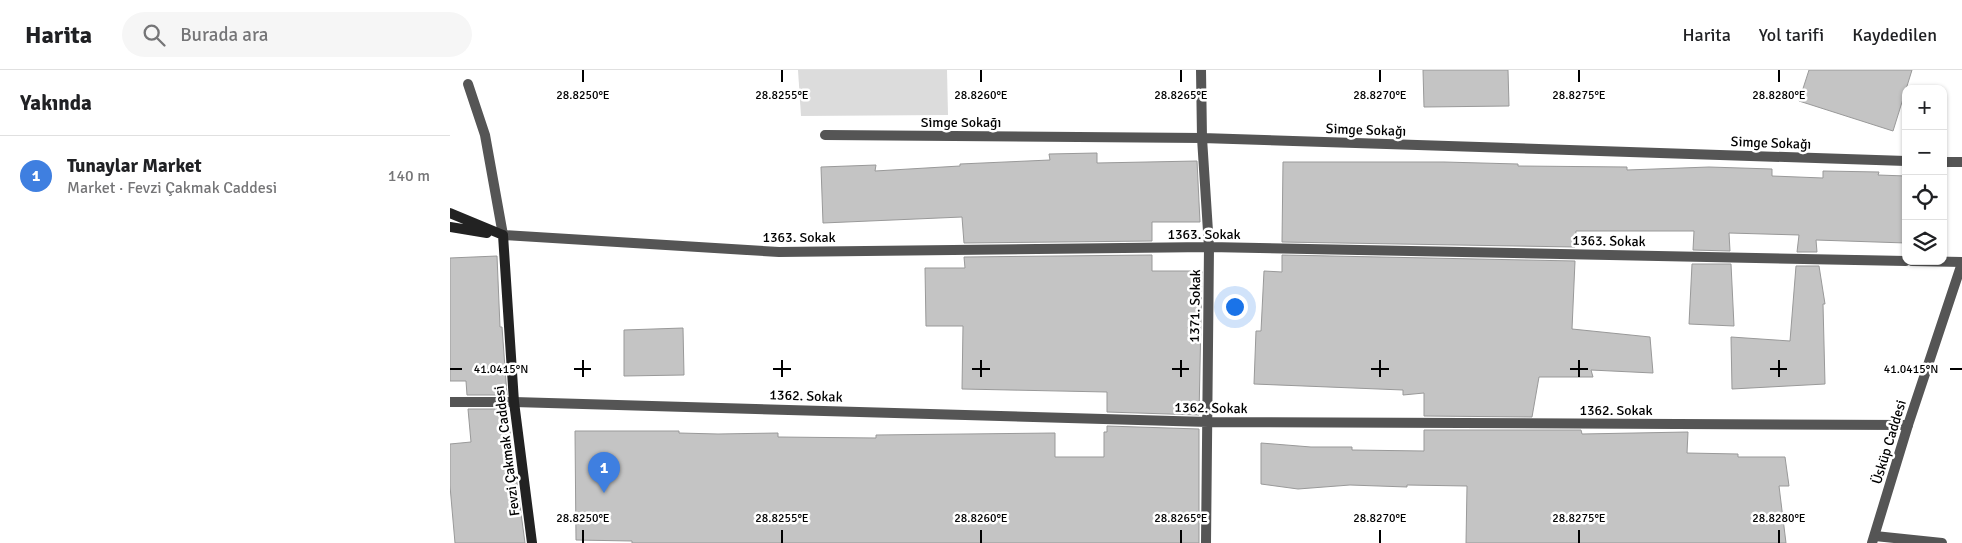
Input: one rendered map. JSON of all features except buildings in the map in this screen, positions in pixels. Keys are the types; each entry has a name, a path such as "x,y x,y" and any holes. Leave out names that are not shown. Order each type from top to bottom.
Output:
{"main road":[{"path":"450,213 503,235"},
{"path":"450,227 503,235"},
{"name":"Fevzi Çakmak Caddesi","path":"503,235 514,402 532,543"}],"street":[{"name":"1371. Sokak","path":"1201,70 1202,138 1209,247 1206,543"},
{"path":"468,84 485,135 503,235"},
{"name":"Simge Sokağı","path":"825,135 1202,138 1902,161"},
{"path":"1947,162 1962,162"},
{"name":"1363. Sokak","path":"503,235 779,252 1209,247 1902,261"},
{"path":"1947,262 1962,263"},
{"name":"Üsküp Caddesi","path":"1874,539 1908,425 1962,263"},
{"name":"1362. Sokak","path":"450,402 514,402 1208,422 1908,425"},
{"path":"1874,539 1942,543"}],"shaded area":[{"path":"798,70 947,70 948,115 801,116"}],"place":[{"name":"Tunaylar Market","path":"604,493"}]}
